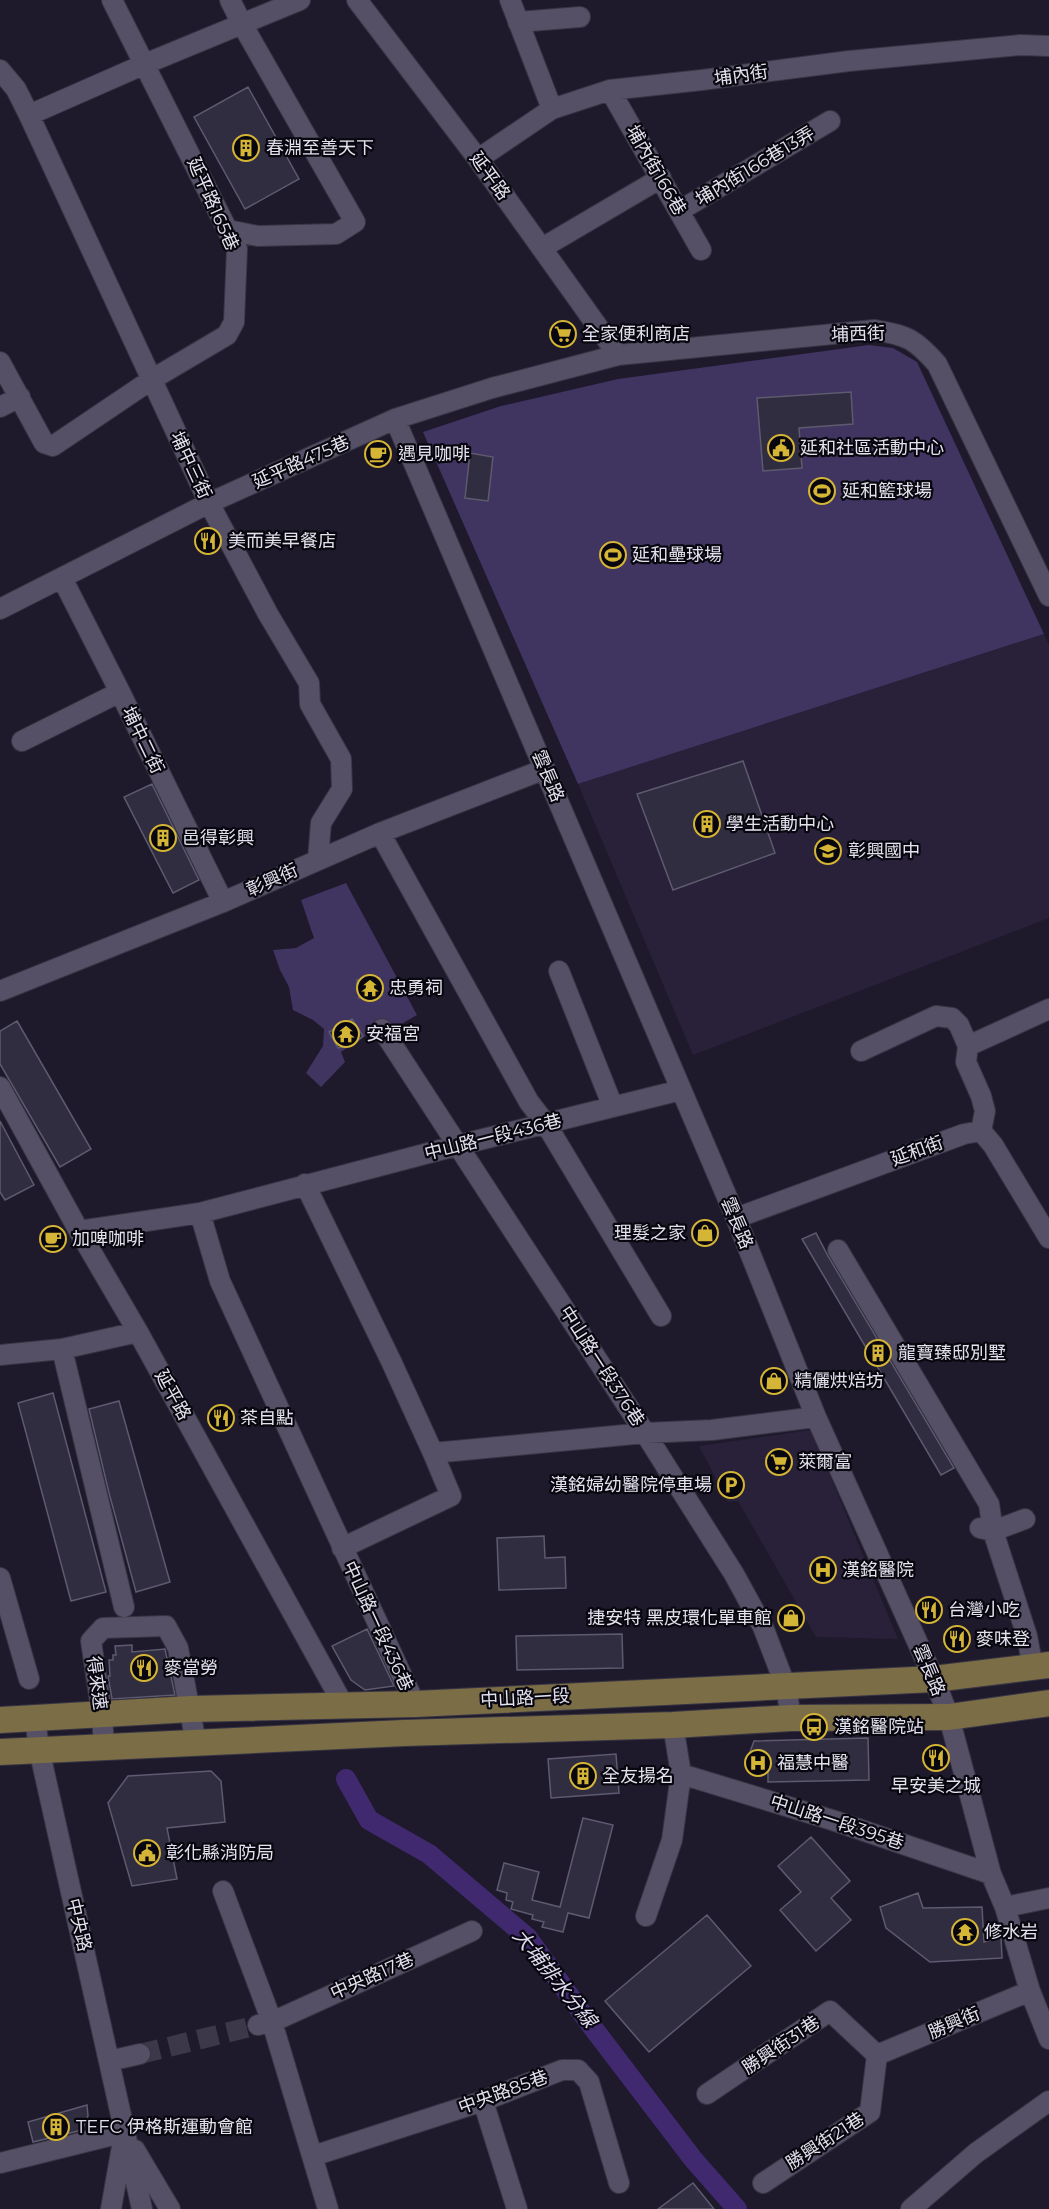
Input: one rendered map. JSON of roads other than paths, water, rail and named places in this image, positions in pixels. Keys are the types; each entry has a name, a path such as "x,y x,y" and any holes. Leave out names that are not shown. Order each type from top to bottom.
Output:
{"main road":[{"name":"中山路一段","path":"0,1720 191,1709 415,1704 786,1687 934,1679 1041,1666"},
{"name":"中山路一段","path":"0,1752 404,1733 673,1725 791,1718 949,1718 1049,1703"}],"street":[{"name":"延平路165巷","path":"0,362 44,443 53,446 152,380 227,335 234,322 237,249 112,0"},
{"path":"228,230 258,236 336,234 355,222 230,0"},
{"path":"29,115 300,0"},
{"name":"延平路","path":"357,0 478,159 618,355"},
{"path":"510,0 552,109"},
{"path":"518,22 580,17"},
{"name":"埔內街","path":"478,159 552,109 610,90 849,61 1020,45 1049,46"},
{"name":"埔中三街","path":"0,70 16,89 29,115 209,503 268,614 309,683 310,705 341,759 342,789 321,823 318,860"},
{"name":"埔內街166巷","path":"610,90 701,250"},
{"name":"埔內街166巷13弄","path":"679,211 830,121"},
{"path":"542,248 661,178"},
{"name":"埔西街","path":"618,355 874,330 902,334 922,346 937,364 1044,571 1049,596"},
{"name":"延平路475巷","path":"0,609 209,503 396,418 492,388 618,355"},
{"path":"0,407 20,397"},
{"name":"雲長路","path":"396,418 736,1218 816,1417 934,1679 949,1718 991,1874 1005,1907 1030,1991 1049,2039"},
{"name":"埔中二街","path":"62,578 223,902"},
{"path":"22,741 120,692"},
{"name":"彰興街","path":"0,991 223,902 380,833 545,769"},
{"path":"380,833 529,1102 546,1124 662,1316"},
{"path":"559,971 613,1107"},
{"path":"968,1046 1049,1009"},
{"path":"861,1051 936,1016 952,1017 959,1025 968,1046 966,1062 985,1111 981,1131 993,1145 1049,1238"},
{"name":"中山路一段376巷","path":"382,1029 645,1432 739,1583 763,1627 786,1687 791,1718"},
{"name":"延平路","path":"0,1086 344,1706"},
{"name":"中山路一段436巷","path":"79,1231 200,1213 459,1144 681,1090"},
{"name":"延和街","path":"736,1218 964,1134 981,1131"},
{"name":"中山路一段436巷","path":"305,1184 391,1361 451,1496 342,1548"},
{"name":"中山路一段436巷","path":"200,1213 220,1281 415,1704"},
{"path":"838,1250 989,1504 986,1529 1027,1636 1041,1666"},
{"path":"0,1354 62,1349 138,1332"},
{"path":"62,1349 124,1606"},
{"path":"432,1453 645,1432 712,1430 816,1417"},
{"path":"986,1529 1025,1519"},
{"path":"0,1578 29,1679"},
{"name":"得來速","path":"104,1747 102,1715 91,1641 103,1628 166,1626 178,1648 196,1743"},
{"name":"中央路","path":"35,1718 39,1749 142,2209"},
{"path":"646,1916 672,1840 681,1774 673,1725"},
{"name":"中山路一段395巷","path":"681,1774 843,1824 991,1874"},
{"path":"223,1891 265,2024 285,2064 328,2209"},
{"path":"1005,1907 1049,1898"},
{"name":"中央路17巷","path":"265,2024 472,1931"},
{"name":"勝興街","path":"877,2055 1030,1991"},
{"name":"勝興街31巷","path":"707,2094 830,2011 877,2055"},
{"path":"109,2061 140,2054"},
{"name":"勝興街21巷","path":"763,2182 870,2112 877,2055"},
{"name":"中央路85巷","path":"314,2156 483,2101 562,2070 578,2070 589,2082 619,2183"},
{"path":"483,2101 517,2209"},
{"path":"911,2209 976,2153 1049,2101"},
{"path":"0,2163 125,2132"},
{"name":"中央路","path":"111,2209 125,2132"},
{"name":"中央路","path":"125,2132 170,2209"}],"waterway":[{"name":"大埔排水分線","path":"346,1779 369,1820 429,1854 528,1938 693,2159 737,2209"}],"tunnel":[{"path":"140,2054 258,2025"}],"place":[{"name":"春淵至善天下","path":"246,148"},
{"name":"全家便利商店","path":"563,334"},
{"name":"延和社區活動中心","path":"781,448"},
{"name":"遇見咖啡","path":"378,454"},
{"name":"延和籃球場","path":"822,491"},
{"name":"美而美早餐店","path":"208,541"},
{"name":"延和壘球場","path":"613,555"},
{"name":"學生活動中心","path":"707,824"},
{"name":"邑得彰興","path":"163,838"},
{"name":"彰興國中","path":"828,851"},
{"name":"忠勇祠","path":"370,988"},
{"name":"安福宮","path":"346,1034"},
{"name":"理髮之家","path":"705,1233"},
{"name":"加啤咖啡","path":"53,1239"},
{"name":"龍寶臻邸別墅","path":"878,1353"},
{"name":"精儷烘焙坊","path":"774,1381"},
{"name":"茶自點","path":"221,1418"},
{"name":"萊爾富","path":"779,1462"},
{"name":"漢銘婦幼醫院停車場","path":"731,1485"},
{"name":"漢銘醫院","path":"823,1570"},
{"name":"台灣小吃","path":"929,1610"},
{"name":"捷安特 黑皮環化單車館","path":"791,1618"},
{"name":"麥味登","path":"957,1639"},
{"name":"麥當勞","path":"144,1668"},
{"name":"漢銘醫院站","path":"814,1727"},
{"name":"早安美之城","path":"936,1758"},
{"name":"福慧中醫","path":"758,1763"},
{"name":"全友揚名","path":"583,1776"},
{"name":"彰化縣消防局","path":"147,1853"},
{"name":"修水岩","path":"965,1932"},
{"name":"TEFC 伊格斯運動會館","path":"56,2127"}]}
